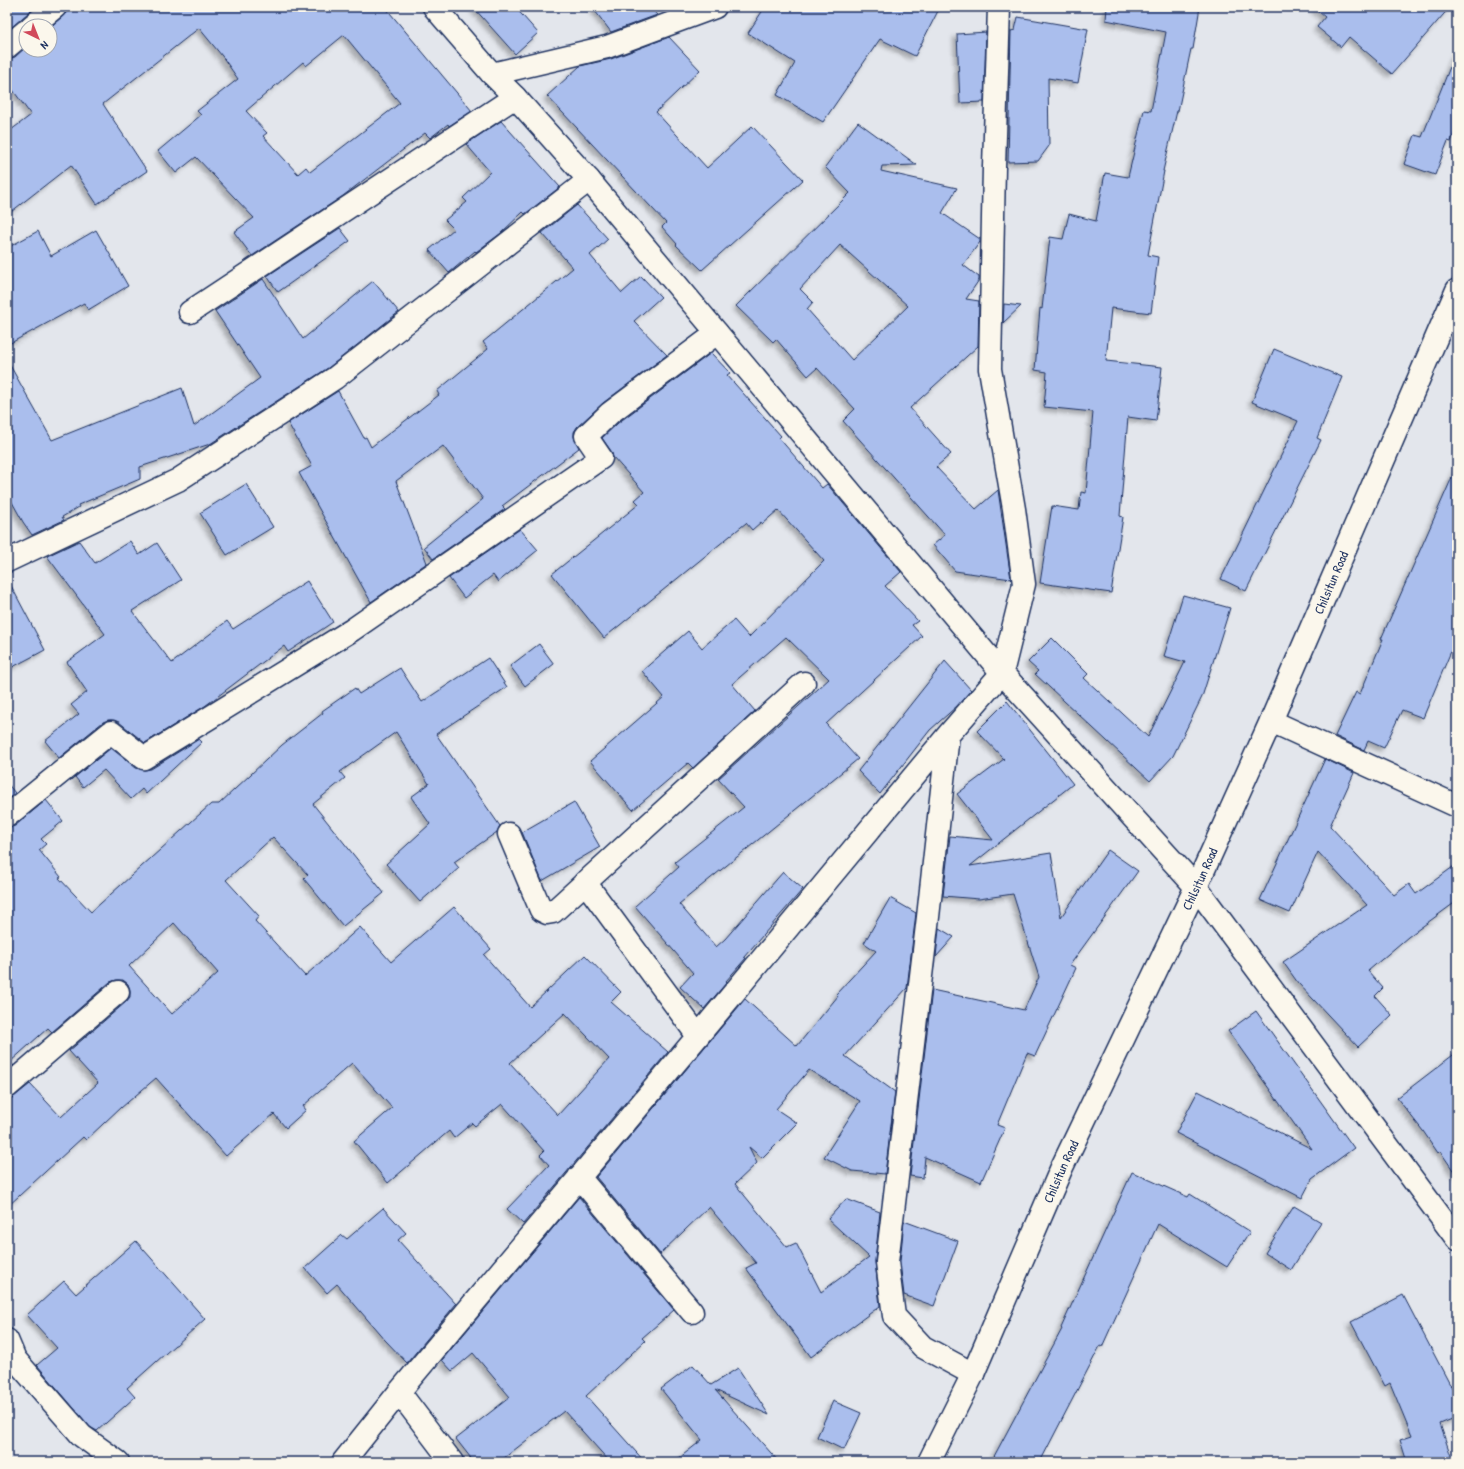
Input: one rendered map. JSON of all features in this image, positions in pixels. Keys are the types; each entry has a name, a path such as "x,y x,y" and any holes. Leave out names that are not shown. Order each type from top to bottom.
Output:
{"street":[{"path":"42,18 55,7"},
{"path":"434,7 492,74 515,97 589,180 1002,673 1196,887 1457,1239"},
{"path":"492,74 607,47 715,7"},
{"path":"343,1462 399,1392 948,735 1002,673 1024,584 990,369 999,7"},
{"path":"7,48 18,38"},
{"path":"190,312 515,97"},
{"path":"7,561 178,480 335,378 589,180"},
{"name":"Chilsitun Road","path":"929,1462 973,1374 1062,1167 1196,887 1271,721 1457,290"},
{"path":"7,816 111,732 144,758 352,630 601,458 586,436 610,413 717,333"},
{"path":"509,834 541,910 546,913 553,912 804,683"},
{"path":"1271,721 1457,806"},
{"path":"948,735 887,1262 894,1316 923,1347 973,1374"},
{"path":"585,882 698,1036"},
{"path":"7,1087 118,992"},
{"path":"579,1177 692,1312"},
{"path":"10,1357 82,1436 118,1462"},
{"path":"399,1392 452,1462"}],"building":[{"path":"7,7 35,7 22,18 18,18 18,22 7,31"},
{"path":"67,7 385,7 472,111 449,126 448,124 430,138 425,133 343,196 252,256 234,232 254,218 196,157 176,173 158,151 201,115 197,111 238,79 222,56 199,28 103,104 147,171 97,204 71,165 7,215 7,133 31,115 7,82 7,59 15,57 18,54 18,58 58,58 58,20 67,12","holes":["344,35 400,103 310,172 306,167 298,174 263,136 267,133 246,111 303,62 306,66"]},
{"path":"473,7 515,7 538,33 515,54"},
{"path":"592,7 650,7 657,15 611,32"},
{"path":"765,7 940,7 915,56 880,39 823,122 777,95 795,63 748,33"},
{"path":"1107,7 1200,7 1193,49 1191,49 1163,171 1148,255 1158,257 1151,313 1111,308 1106,361 1162,367 1156,421 1128,417 1120,516 1123,517 1111,593 1040,583 1052,506 1079,510 1081,492 1086,493 1093,412 1044,407 1047,372 1035,370 1040,308 1042,309 1050,237 1063,239 1069,214 1096,221 1105,173 1128,177 1144,110 1151,111 1166,32 1106,20"},
{"path":"1313,7 1450,7 1392,74 1349,37 1341,47 1317,27 1325,17"},
{"path":"1018,17 1088,29 1078,83 1048,78 1049,146 1038,161 1008,162 1011,31 1015,30"},
{"path":"986,32 984,102 960,103 957,34"},
{"path":"669,37 700,70 656,112 707,168 752,126 803,180 702,270 676,245 677,244 662,227 666,223 547,96 580,66 611,59"},
{"path":"1456,52 1457,126 1451,142 1448,141 1435,175 1404,164 1415,135 1422,137"},
{"path":"501,121 560,187 525,214 523,212 500,234 476,252 475,251 449,273 429,250 454,229 445,220 467,202 463,198 490,172 466,144"},
{"path":"858,122 917,165 882,166 881,171 957,188 942,213 980,239 980,242 963,265 979,277 979,280 966,299 979,301 978,346 910,408 951,454 936,467 976,509 998,490 1011,579 955,571 933,545 945,535 843,421 855,409 817,368 808,376 776,339 773,342 736,306 850,193 825,167","holes":["840,245 908,306 852,360 807,309 813,302 800,289"]},
{"path":"577,205 608,239 590,255 622,293 641,276 661,297 634,321 667,355 603,403 577,427 574,432 574,437 579,448 502,506 505,509 433,559 424,547 483,499 443,446 396,481 427,563 371,602 299,473 312,466 288,423 338,391 364,438 366,437 371,447 439,395 437,391 488,349 483,342 573,268 542,233"},
{"path":"340,228 350,241 278,292 267,276"},
{"path":"96,230 128,286 88,310 84,303 7,345 7,248 38,231 51,256"},
{"path":"263,279 303,339 373,281 399,312 328,368 210,444 140,467 140,479 78,505 79,507 62,517 64,520 32,535 7,493 7,360 52,440 182,388 194,426 260,378 215,311"},
{"path":"1004,304 1021,306 1003,323"},
{"path":"1274,349 1342,377 1317,438 1321,440 1246,591 1221,579 1298,421 1252,402"},
{"path":"711,353 730,373 727,375 781,436 779,438 822,488 827,484 901,572 885,586 918,621 912,625 922,636 826,724 858,759 679,904 716,947 725,939 783,872 803,889 744,957 746,958 704,1009 680,987 693,973 635,906 679,867 675,862 744,807 718,779 829,679 786,637 732,684 755,711 693,768 688,763 633,810 590,761 664,697 642,671 688,631 702,648 734,620 749,637 824,561 778,510 762,524 761,522 752,530 746,523 604,638 552,574 639,504 635,500 644,492 613,457 611,451 602,438 618,423"},
{"path":"1457,466 1457,637 1423,718 1402,710 1384,748 1368,741 1364,750 1335,736 1356,692 1360,694 1383,639 1381,639"},
{"path":"246,484 273,527 227,555 200,513"},
{"path":"520,529 538,550 498,582 493,575 464,598 449,578"},
{"path":"79,541 95,563 130,541 139,555 157,543 181,580 132,611 172,663 227,621 233,629 307,581 333,622 288,652 284,646 205,706 145,743 119,722 108,720 103,722 59,758 45,741 79,714 71,705 87,692 67,662 105,634 47,556"},
{"path":"7,578 45,650 7,670"},
{"path":"1183,595 1230,608 1202,697 1173,756 1150,781 1035,674 1038,671 1028,662 1052,638 1088,674 1084,678 1148,737 1185,662 1164,656"},
{"path":"539,644 554,664 525,686 510,666"},
{"path":"488,658 507,687 436,734 500,826 497,832 454,862 459,868 420,902 386,864 430,824 411,797 429,784 396,732 340,772 345,778 313,804 384,893 343,926 304,879 308,875 273,837 226,880 259,916 255,921 305,976 360,927 391,962 454,907 491,949 484,955 530,1007 585,955 621,992 611,1002 668,1052 523,1224 507,1209 549,1165 540,1155 544,1151 502,1104 475,1126 472,1123 454,1138 449,1131 388,1183 354,1141 392,1108 352,1063 303,1106 306,1110 286,1128 274,1114 226,1156 156,1078 121,1107 86,1140 83,1137 7,1207 7,1099 15,1096 30,1084 61,1117 98,1083 69,1051 126,1002 130,997 130,990 128,984 123,980 110,982 52,1032 48,1028 10,1062 13,1065 7,1071 7,828 15,826 46,800 63,821 41,839 46,844 39,850 61,877 59,878 91,912 211,804 219,804 282,745 323,713 322,711 355,688 359,694 400,668 422,702","holes":["174,923 218,973 172,1014 129,966","565,1013 609,1059 558,1115 510,1063"]},
{"path":"945,661 971,690 957,706 930,730 880,794 858,771"},
{"path":"1007,701 1073,784 970,866 1051,853 1061,917 1108,850 1138,871 1070,965 1076,968 1035,1056 1027,1053 997,1125 1005,1128 981,1182 925,1157 923,1178 910,1176 932,990 1024,1010 1039,977 1013,894 979,899 943,896 950,836 993,840 957,794 1004,759 977,731"},
{"path":"199,739 202,742 146,794 142,789 131,799 104,770 83,787 75,777 111,748 136,768 144,770 151,769"},
{"path":"1325,759 1354,773 1330,826 1394,895 1409,884 1416,894 1457,864 1457,901 1408,937 1368,971 1383,988 1375,996 1392,1015 1358,1047 1298,983 1283,962 1367,905 1318,852 1290,913 1260,900"},
{"path":"7,783 15,793 7,800"},
{"path":"574,802 600,847 542,881 522,832"},
{"path":"890,898 916,913 907,988 845,1056 895,1092 885,1174 852,1171 824,1157 860,1101 809,1070 776,1109 797,1123 762,1158 749,1147 757,1163 735,1184 787,1247 796,1243 821,1292 869,1257 828,1219 846,1199 880,1212 875,1261 880,1306 811,1357 746,1268 756,1263 709,1207 660,1254 596,1177 745,999 797,1046 838,996 836,994 876,951 864,943"},
{"path":"939,928 954,937 936,957"},
{"path":"1256,1011 1354,1148 1312,1179 1302,1198 1176,1133 1198,1091 1312,1149 1228,1031"},
{"path":"1457,1052 1457,1176 1440,1151 1438,1153 1397,1098"},
{"path":"1132,1172 1188,1197 1190,1194 1250,1232 1227,1267 1158,1224 1102,1347 1100,1346 1040,1462 991,1462 1062,1329 1061,1328"},
{"path":"579,1197 674,1310 642,1338 645,1341 586,1396 645,1462 610,1462 564,1411 499,1462 474,1462 456,1439 510,1397 473,1353 452,1371 442,1360"},
{"path":"1294,1206 1321,1222 1291,1270 1265,1253"},
{"path":"383,1208 406,1233 398,1240 456,1304 407,1363 385,1340 337,1284 327,1293 305,1268 342,1235 347,1239"},
{"path":"904,1221 958,1241 934,1306 904,1295 900,1262"},
{"path":"136,1241 205,1319 127,1388 135,1397 97,1431 90,1427 37,1365 57,1348 27,1315 64,1281 76,1294"},
{"path":"1403,1295 1457,1398 1457,1417 1440,1424 1453,1462 1407,1462 1400,1440 1412,1436 1390,1383 1385,1386 1351,1322"},
{"path":"693,1365 711,1385 738,1368 769,1415 715,1390 779,1462 674,1462 702,1440 661,1389"},
{"path":"833,1401 861,1413 844,1450 817,1437"}]}
